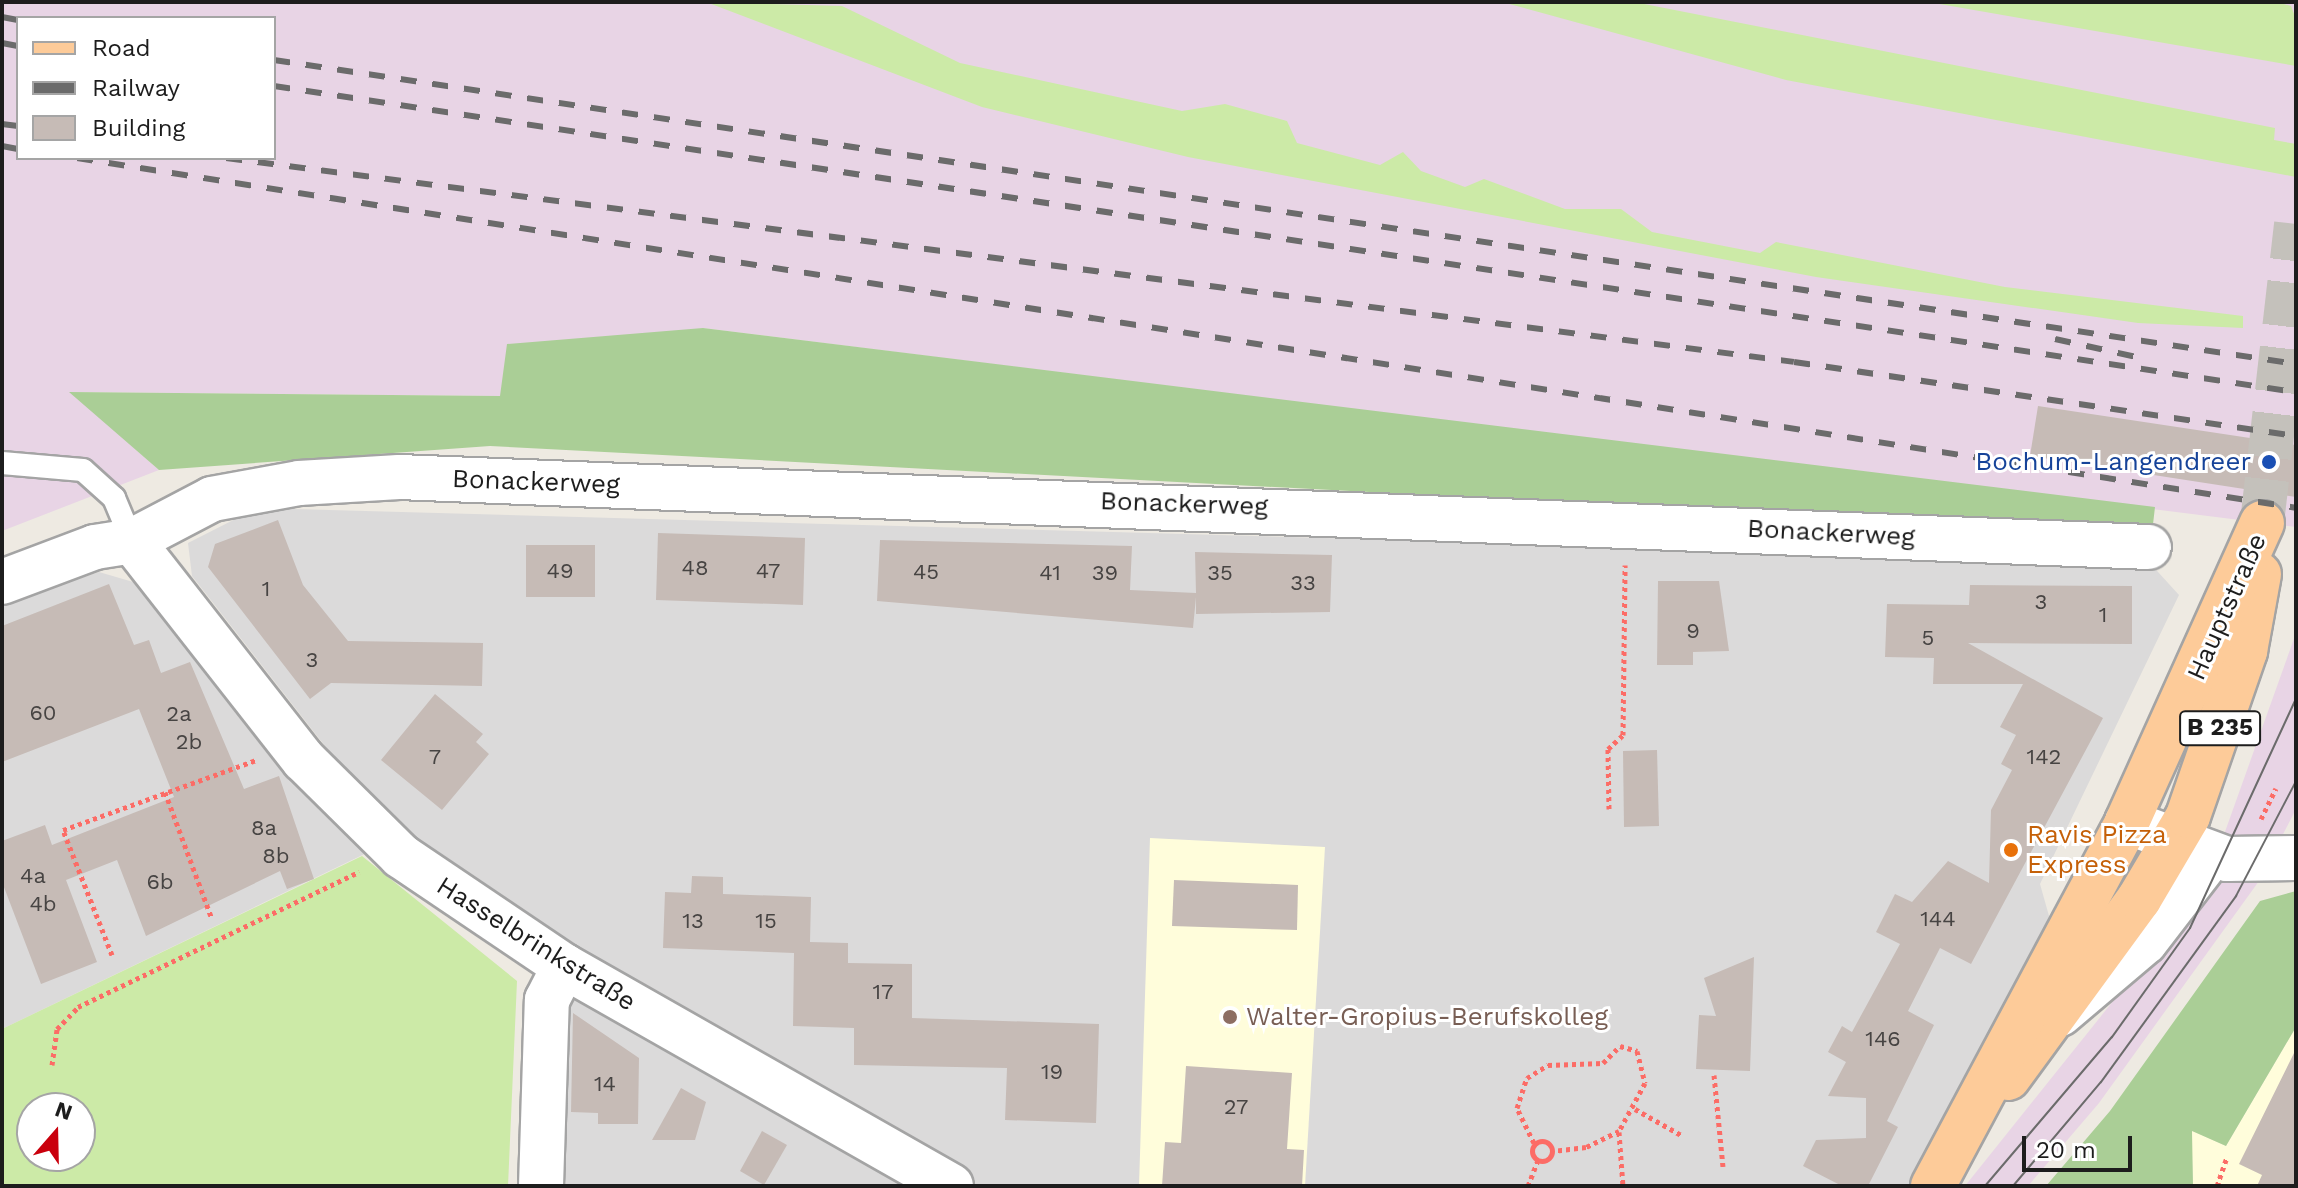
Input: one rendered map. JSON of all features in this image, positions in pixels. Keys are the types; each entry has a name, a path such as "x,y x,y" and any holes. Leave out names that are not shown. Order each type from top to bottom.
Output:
{"main road":[{"name":"Hauptstraße","path":"1933,1186 1967,1125 2019,1014 2127,822 2262,523 2256,610 2200,790 2194,849 1967,1125"}],"street":[{"name":"Bonackerweg","path":"2,582 95,547 132,541 212,499 248,490 399,477 1625,523 2149,547"},
{"name":"Hasselbrinkstraße","path":"132,541 294,747 401,856 564,966 951,1186"},
{"path":"2127,822 2194,849 2296,858"},
{"path":"541,1186 547,1000 564,966"}],"lane":[{"path":"2,463 83,470 114,498 132,541"}],"path":[{"path":"1609,809 1608,749 1623,735 1625,523"},
{"path":"112,955 63,830 294,747"},
{"path":"2261,819 2276,788"},
{"path":"165,792 212,919"},
{"path":"52,1065 57,1029 78,1007 315,889 401,856"},
{"path":"1528,1186 1538,1160 1534,1143 1517,1108 1527,1078 1541,1067 1587,1068 1620,1046 1637,1051 1645,1083 1635,1109 1619,1131 1586,1147 1553,1151 1538,1160"},
{"path":"1714,1075 1723,1167"},
{"path":"1635,1109 1683,1136"},
{"path":"1619,1131 1623,1186"},
{"path":"1534,1143 1545,1141 1553,1151"},
{"path":"2217,1186 2227,1157"}],"shaded area":[{"path":"2,2 2296,2 2296,527 703,328 501,396 71,392 159,470 2,531"},
{"path":"257,508 2148,561 2179,595 2040,884 2051,923 1909,1186 557,1186 566,945 458,877 364,796 192,576 188,543"},
{"path":"99,572 140,584 379,847 2,1029 2,604"},
{"path":"2296,633 2296,809 2259,881 2099,1103 2028,1186 1965,1186 2206,885"},
{"name":"Walter-Gropius-Berufskolleg","path":"1150,838 1325,847 1305,1186 1139,1186"},
{"path":"2296,1027 2296,1186 2193,1186 2191,1130 2226,1146"}],"green space":[{"path":"706,2 842,6 960,63 1182,111 1225,104 1287,121 1297,143 1380,165 1403,152 1421,171 1465,187 1484,179 1565,209 1621,209 1652,232 1760,253 1776,242 2005,287 2243,316 2243,328 2138,323 1816,277 1188,157 982,107"},
{"path":"1502,2 1634,2 2275,128 2274,140 2296,144 2296,177 1786,80"},
{"path":"1928,2 2277,2 2291,6 2296,19 2296,66"},
{"path":"703,328 2155,507 2152,533 490,446 159,470 69,392 500,396 507,344"},
{"path":"362,856 517,981 508,1186 2,1186 2,1029"},
{"path":"2296,891 2296,1027 2226,1146 2192,1131 2193,1186 2046,1186 2110,1111 2260,901"}],"building":[{"path":"2038,406 2296,445 2296,497 2030,456"},
{"path":"278,520 303,585 348,641 483,643 482,686 331,683 310,699 208,567 215,544"},
{"path":"658,533 805,538 803,605 656,600"},
{"path":"880,540 1132,546 1130,590 1196,593 1195,552 1332,555 1330,612 1196,614 1196,597 1193,628 877,601"},
{"path":"526,545 595,545 595,597 526,597"},
{"path":"1658,581 1719,581 1729,651 1693,652 1693,665 1657,665"},
{"path":"109,584 134,645 149,640 161,673 190,662 244,789 279,776 314,879 287,889 280,871 146,936 117,860 66,880 97,962 41,984 2,882 2,841 45,825 52,845 174,797 139,709 2,762 2,626"},
{"path":"1970,585 2132,586 2132,644 1968,643 2103,718 1971,964 1940,948 1908,1011 1934,1025 1887,1121 1898,1127 1868,1186 1842,1186 1803,1166 1816,1140 1866,1138 1866,1098 1828,1096 1846,1062 1828,1052 1842,1026 1852,1032 1900,944 1876,932 1895,894 1912,902 1948,861 1989,883 1991,810 2012,770 2001,764 2016,735 2000,727 2023,684 1933,684 1934,658 1885,657 1887,604 1969,605"},
{"path":"435,694 483,734 476,742 489,754 442,810 381,760"},
{"path":"1657,750 1659,826 1624,827 1623,751"},
{"path":"692,876 723,877 723,894 811,897 810,942 848,943 848,963 912,964 912,1018 1099,1024 1096,1123 1005,1120 1007,1068 854,1065 854,1028 793,1026 794,953 663,948 665,892 691,893"},
{"path":"1174,880 1298,885 1297,930 1172,926"},
{"path":"1754,957 1750,1071 1696,1069 1699,1015 1716,1016 1704,978"},
{"path":"573,1013 639,1058 638,1124 598,1124 598,1113 571,1112"},
{"path":"2296,1049 2296,1186 2257,1186 2262,1175 2239,1164"},
{"path":"1186,1066 1292,1073 1287,1149 1304,1150 1302,1186 1162,1186 1165,1142 1181,1143"},
{"path":"681,1088 706,1102 695,1140 652,1140"},
{"path":"762,1131 787,1145 764,1185 740,1171"}],"tunnel":[{"path":"2262,523 2296,224"}],"tram line":[{"path":"1985,1186 2112,1037 2190,928 2296,699"},
{"path":"2013,1186 2101,1082 2236,896 2296,781"}],"railway":[{"path":"2,17 16,20"},
{"path":"2,43 16,46"},
{"path":"276,60 2296,364"},
{"path":"276,86 2296,392"},
{"path":"2,124 16,126"},
{"path":"2,146 16,149"},
{"path":"90,160 2296,508"},
{"path":"241,160 1794,362 2296,436"},
{"path":"2055,339 2141,358"}],"place":[{"name":"Bochum-Langendreer","path":"2269,462"},
{"name":"Ravis Pizza Express","path":"2011,850"},
{"name":"Walter-Gropius-Berufskolleg","path":"1230,1017"}]}
